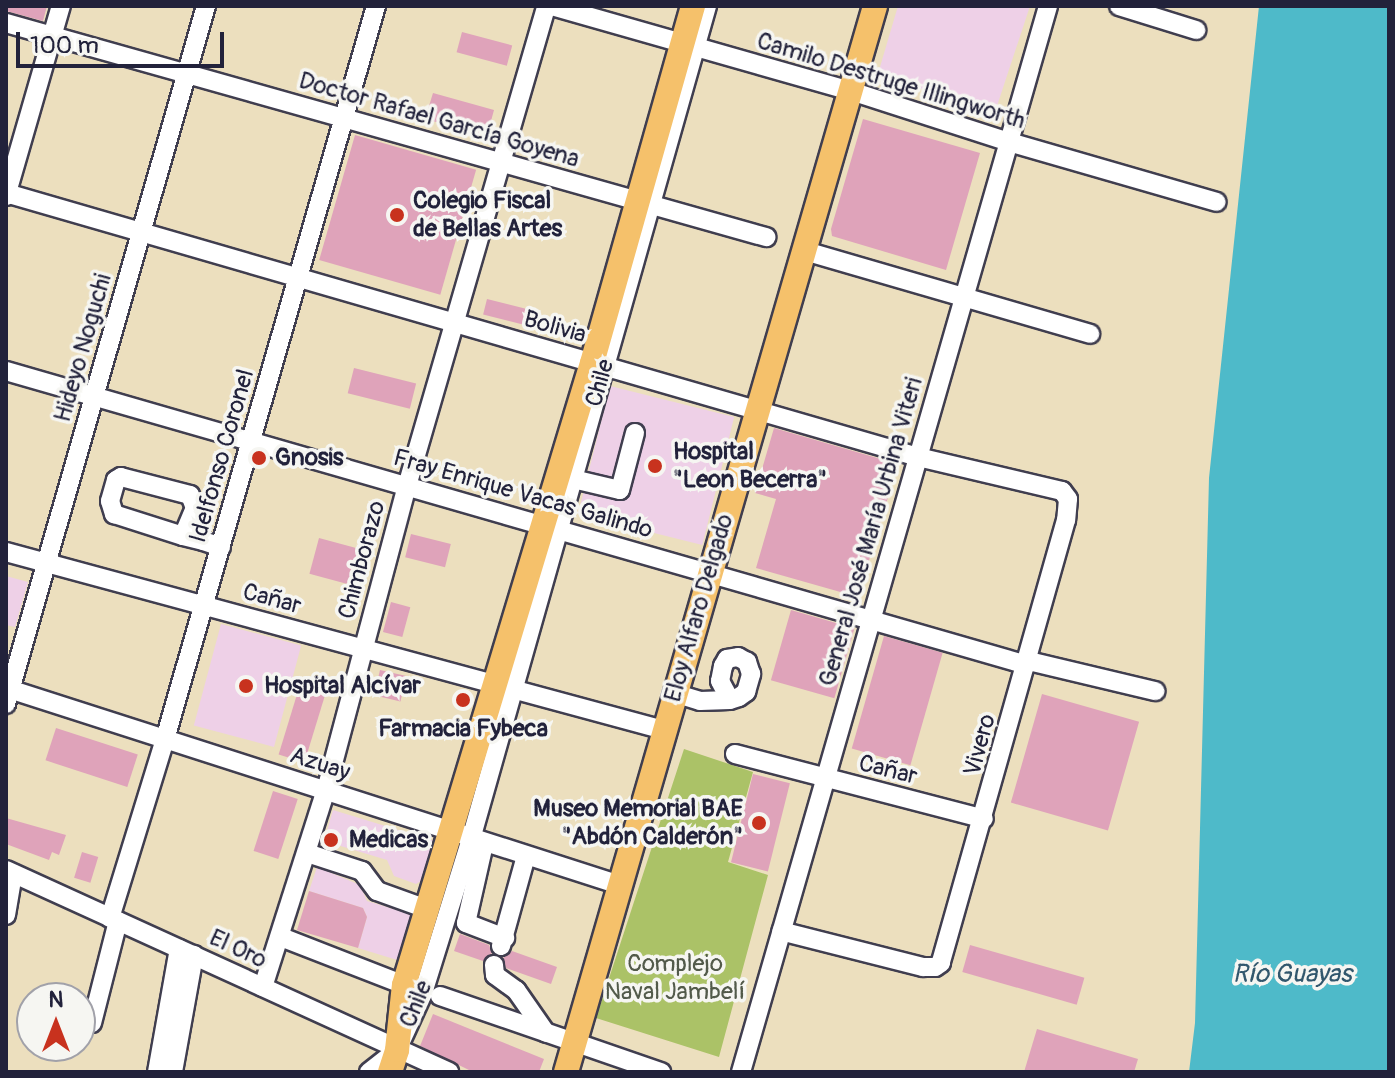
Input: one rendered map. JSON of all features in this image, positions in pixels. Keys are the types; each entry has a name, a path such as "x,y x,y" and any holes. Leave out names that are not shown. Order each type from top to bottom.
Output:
{"main road":[{"name":"Chile","path":"393,1061 404,985 427,909 468,839 503,688 599,365 689,45 693,6"},
{"name":"Eloy Alfaro Delgado","path":"566,1072 570,1041 659,729 674,693 704,571 805,251 848,90 875,6"}],"street":[{"path":"6,194 61,6"},
{"name":"Hideyo Noguchi","path":"7,694 206,6"},
{"name":"Idelfonso Coronel","path":"96,1004 114,919 376,6"},
{"name":"Camilo Destruge Illingworth","path":"549,6 848,90 1009,142 1217,202"},
{"name":"Chimborazo","path":"263,987 326,790 453,323 549,6"},
{"name":"Chile","path":"689,45 707,6"},
{"name":"Eloy Alfaro Delgado","path":"754,407 848,90 866,6"},
{"name":"General José María Urbina Viteri","path":"741,1072 1048,6"},
{"path":"1119,6 1196,30"},
{"name":"Doctor Rafael García Goyena","path":"6,23 766,237"},
{"name":"Bolivia","path":"6,194 754,407 918,457 1062,491 1068,499 1066,520"},
{"path":"805,251 1090,334"},
{"name":"Chile","path":"550,527 573,479 599,365"},
{"name":"Fray Enrique Vacas Galindo","path":"6,371 871,620 1028,663 1155,691"},
{"path":"573,479 620,490 635,433"},
{"path":"183,536 195,508 190,495 121,477 116,480 110,501 114,514 183,536 221,547"},
{"name":"Vivero","path":"781,931 923,967 935,967 947,953 1066,520"},
{"name":"Cañar","path":"6,552 659,729"},
{"name":"Eloy Alfaro Delgado","path":"659,729 704,571"},
{"path":"674,693 700,701 730,700"},
{"name":"Azuay","path":"7,694 165,739 615,884"},
{"name":"Cañar","path":"735,754 984,819"},
{"path":"468,839 465,920 468,926 500,950"},
{"name":"Chile","path":"393,1061 423,993 468,839"},
{"path":"307,853 362,871 377,891 427,909"},
{"path":"526,856 495,975 516,990 546,1033"},
{"path":"6,915 10,872"},
{"name":"El Oro","path":"10,872 263,987 393,1061 449,1072"},
{"path":"281,937 404,985"},
{"path":"157,1072 187,952"},
{"path":"173,1072 187,952"},
{"path":"440,996 661,1072"},
{"name":"Eloy Alfaro Delgado","path":"557,1072 570,1041"},
{"path":"369,1072 393,1061"}],"shaded area":[{"path":"898,6 1030,6 996,109 877,77"},
{"name":"Hospital \"Leon Becerra\"","path":"610,386 734,417 702,545 578,514"},
{"path":"6,576 28,582 15,627 6,625"},
{"name":"Hospital Alcívar","path":"221,624 301,645 274,747 194,725"},
{"path":"333,810 441,843 431,875 416,884 394,876 387,860 324,841"},
{"path":"317,867 360,885 367,901 420,917 407,963 358,948 367,917 363,908 309,891"}],"green space":[{"name":"Complejo Naval Jambelí","path":"684,749 753,772 728,862 768,875 719,1057 596,1018"}],"water":[{"name":"Río Guayas","path":"1259,6 1389,6 1389,1072 1189,1072 1195,1023 1209,478"}],"building":[{"path":"6,6 47,6 43,21 6,11"},
{"path":"462,32 512,45 507,66 457,52"},
{"path":"433,93 494,110 488,132 480,134 425,119"},
{"path":"863,119 980,153 946,270 832,236 831,229"},
{"name":"Colegio Fiscal de Bellas Artes","path":"355,135 476,170 440,295 319,260"},
{"path":"487,299 528,309 524,325 483,315"},
{"path":"354,368 416,383 410,409 348,393"},
{"path":"774,428 898,464 858,597 756,568 776,499 755,493"},
{"path":"411,534 451,544 445,567 405,557"},
{"path":"319,538 363,550 354,586 309,574"},
{"path":"391,602 410,607 402,637 383,632"},
{"path":"791,610 854,628 834,698 771,680"},
{"path":"884,636 943,653 910,765 852,748"},
{"path":"380,670 406,676 400,701 374,695"},
{"path":"302,678 328,686 304,762 279,755"},
{"path":"1042,694 1139,722 1108,830 1011,803"},
{"path":"56,728 138,755 127,787 45,760"},
{"name":"Museo Memorial BAE \"Abdón Calderón\"","path":"753,774 790,783 768,871 731,862"},
{"path":"273,791 298,799 278,859 254,851"},
{"path":"6,818 66,835 59,855 52,852 49,860 6,844"},
{"path":"82,852 98,857 90,883 74,878"},
{"path":"309,891 363,908 367,917 358,948 297,930"},
{"path":"460,934 489,945 492,953 483,961 454,951"},
{"path":"970,945 1084,978 1077,1005 962,972"},
{"path":"512,951 557,967 551,984 506,968 503,958"},
{"path":"433,1014 544,1059 539,1072 473,1072 420,1046"},
{"path":"1037,1029 1138,1059 1134,1072 1024,1072"}],"place":[{"name":"Colegio Fiscal de Bellas Artes","path":"397,215"},
{"name":"Gnosis","path":"259,458"},
{"name":"Hospital \"Leon Becerra\"","path":"655,466"},
{"name":"Hospital Alcívar","path":"246,686"},
{"name":"Farmacia Fybeca","path":"463,700"},
{"name":"Museo Memorial BAE \"Abdón Calderón\"","path":"759,823"},
{"name":"Medicas","path":"331,840"}]}
